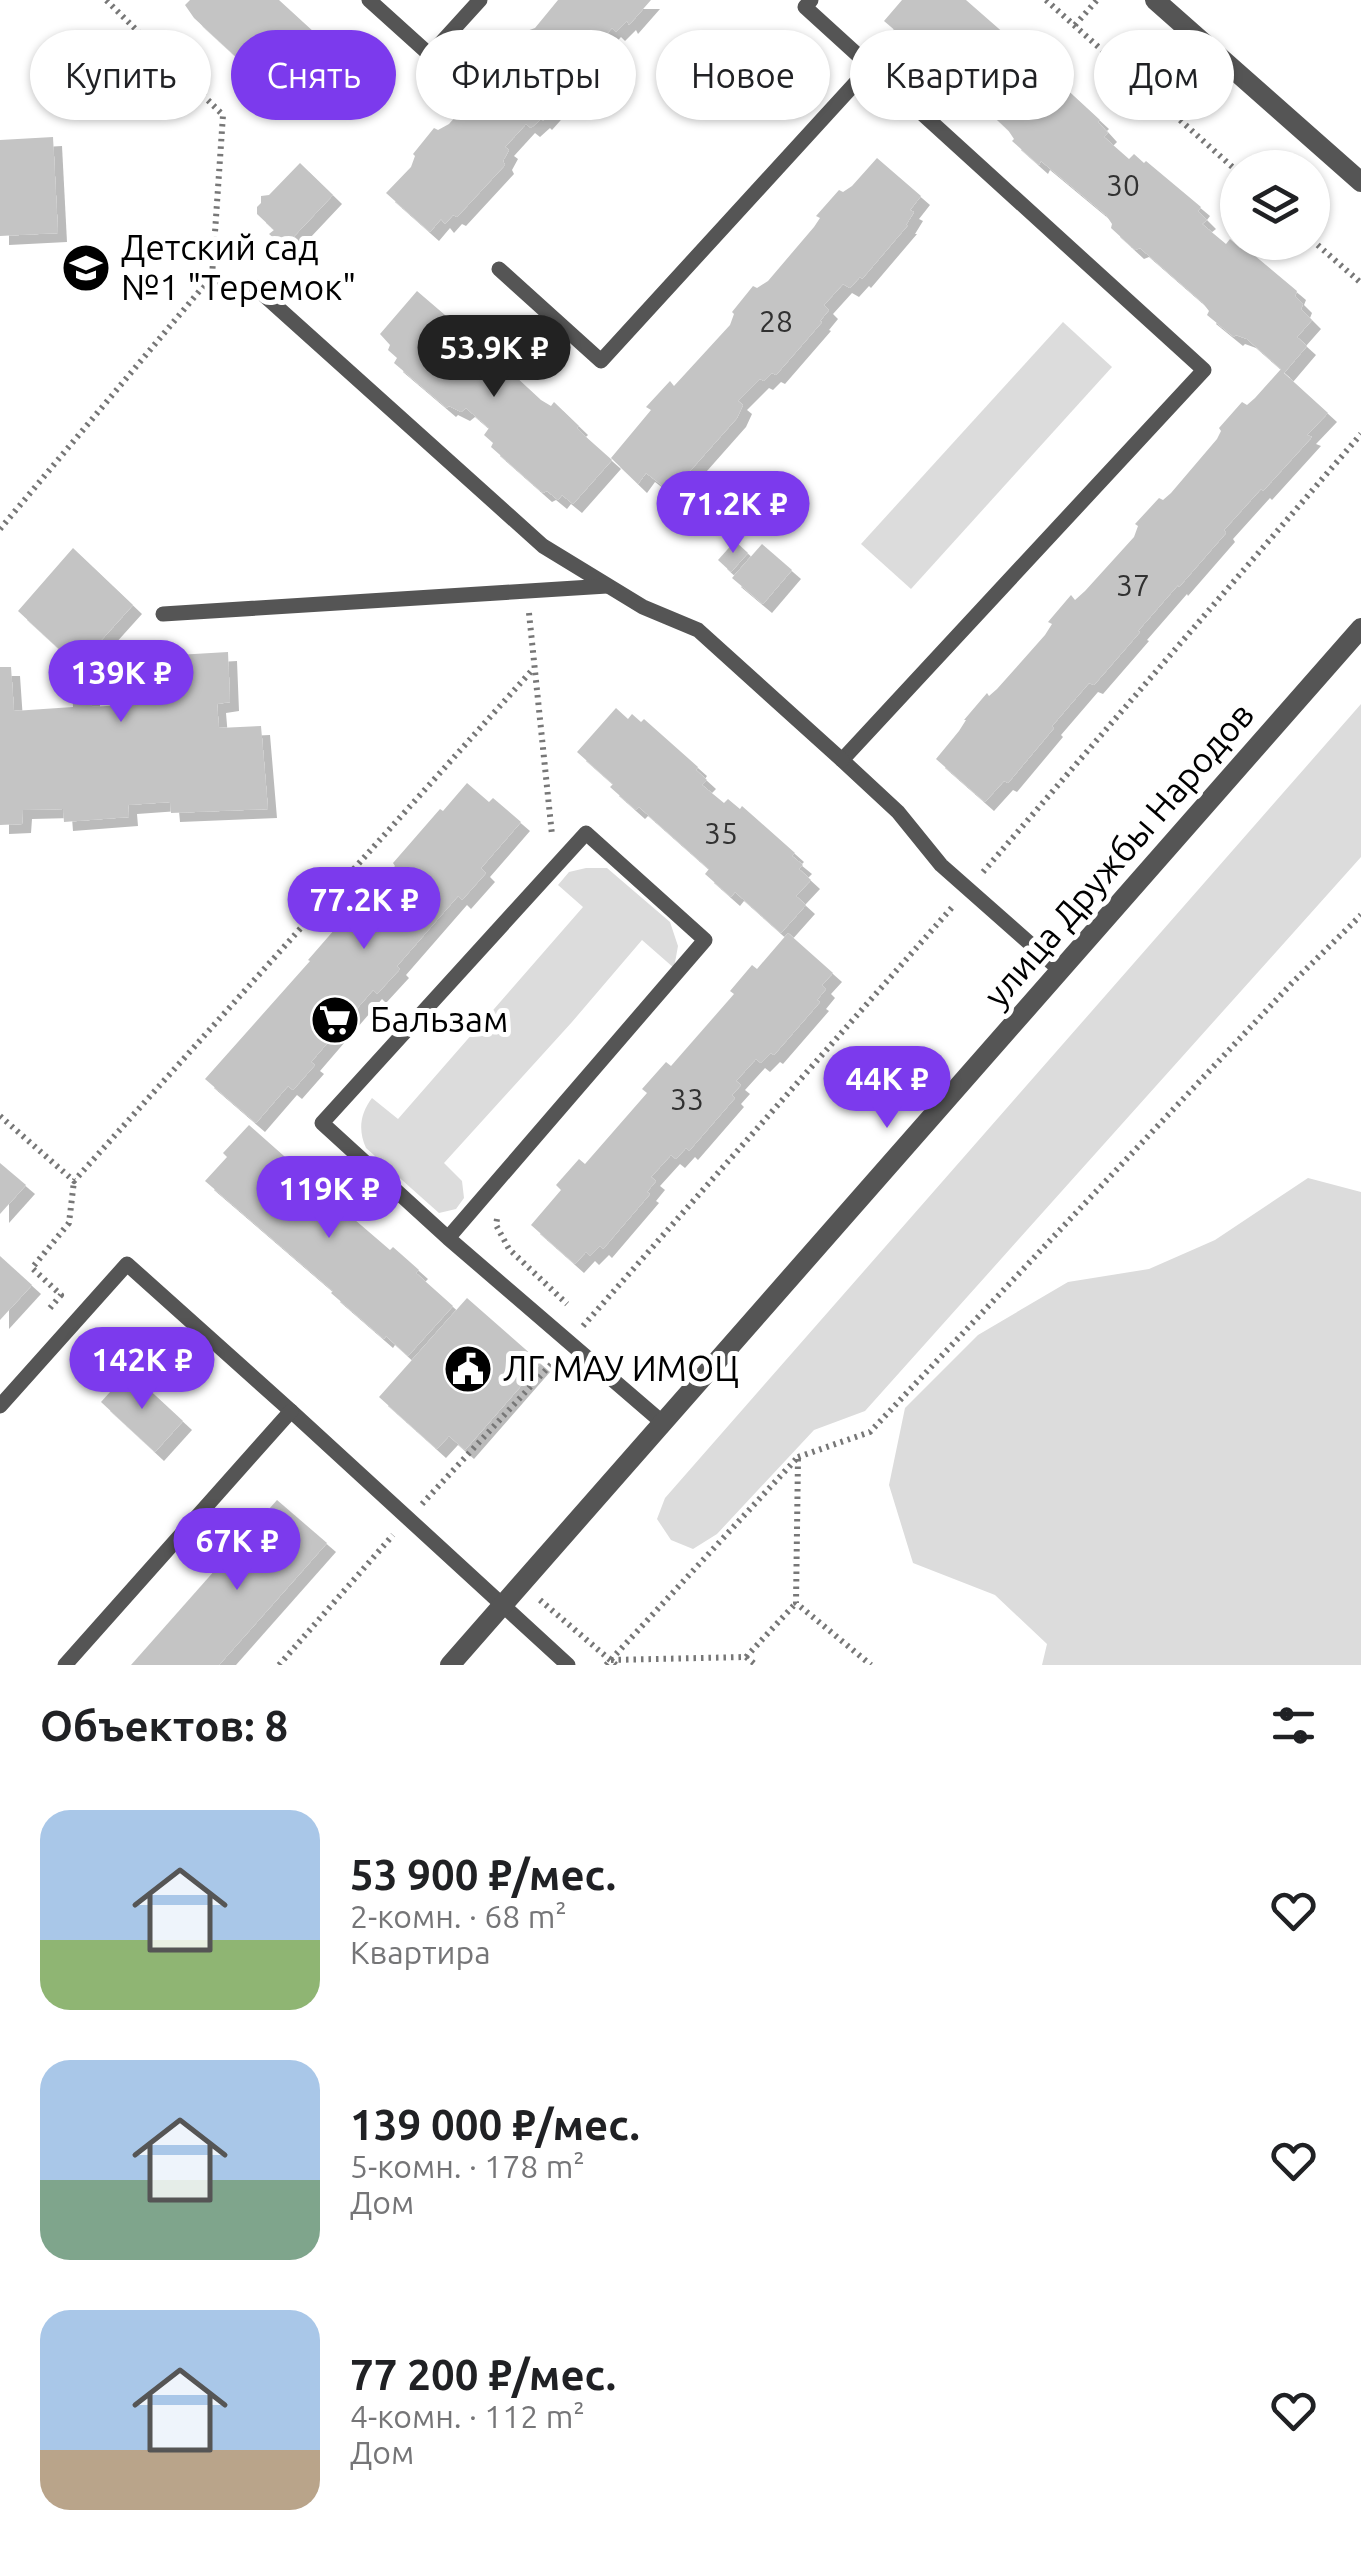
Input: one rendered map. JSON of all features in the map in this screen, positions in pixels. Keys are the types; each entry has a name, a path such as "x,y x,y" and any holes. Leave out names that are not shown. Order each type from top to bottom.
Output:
{"street":[{"path":"1155,0 1361,182"},
{"name":"улица Дружбы Народов","path":"450,1665 1361,628"}],"lane":[{"path":"369,0 430,55 480,0"},
{"path":"812,0 805,7 850,48"},
{"path":"499,269 602,361 850,88"},
{"path":"842,760 1204,370 929,120"},
{"path":"255,287 543,546 643,608 698,630 898,812 941,865 1061,971"},
{"path":"163,614 607,586"},
{"path":"448,1238 705,940 586,833 322,1123 448,1238 663,1423"},
{"path":"0,1406 127,1264 568,1665"},
{"path":"65,1665 291,1410"}],"path":[{"path":"0,528 212,276 223,115 106,0"},
{"path":"1046,0 1220,156"},
{"path":"1075,26 1097,0"},
{"path":"1330,256 1361,283"},
{"path":"212,276 242,302"},
{"path":"279,1665 968,890 1361,434"},
{"path":"526,592 554,849"},
{"path":"49,1309 61,1295 32,1268 69,1223 74,1181 534,667"},
{"path":"611,1663 798,1457 870,1432 1292,983 1361,916"},
{"path":"0,1116 74,1181"},
{"path":"746,1657 796,1603 798,1457"},
{"path":"796,1603 872,1665"},
{"path":"611,1663 746,1657 756,1665"}],"shaded area":[{"path":"1063,322 1112,367 911,589 861,544"},
{"path":"1361,704 1361,857 865,1411 814,1430 717,1534 693,1549 671,1540 657,1519 665,1498"},
{"path":"607,868 670,922 678,946 674,968 642,940 444,1163 462,1181 464,1198 456,1209 439,1213 366,1148 361,1128 365,1110 372,1098 398,1119 583,907 558,885 569,872"},
{"path":"1308,1178 1361,1192 1361,1665 1042,1665 1047,1644 995,1595 913,1563 889,1485 905,1408 978,1335 1068,1282 1149,1269 1215,1240"}],"building":[{"path":"190,0 279,0 312,30 231,30 231,52 185,5"},
{"path":"558,0 651,0 629,25 627,21 618,30 530,30"},
{"path":"902,0 966,0 1000,30 894,30 884,21"},
{"path":"1074,96 1094,114 1094,120 1100,120 1108,133 1104,137 1129,159 1134,154 1146,161 1201,207 1198,211 1207,220 1202,224 1220,239 1220,260 1260,260 1297,291 1295,296 1303,304 1301,309 1312,320 1297,337 1307,346 1284,373 1328,413 1307,435 1312,437 1224,530 1226,533 1094,685 1089,683 1008,783 1004,781 985,802 936,759 987,693 989,696 997,689 1045,635 1052,624 1048,622 1071,595 1075,600 1085,591 1134,537 1138,526 1135,524 1159,498 1163,500 1171,493 1217,439 1219,428 1242,402 1247,405 1255,398 1281,369 1247,339 1234,337 1207,315 1209,311 1202,302 1140,248 1135,250 1111,228 1106,215 1041,161 1039,165 1012,141 997,120 1074,120"},
{"path":"453,120 540,120 531,128 526,124 505,147 509,150 505,165 457,217 453,215 445,224 441,219 430,232 386,193 411,167 413,154 434,128"},
{"path":"53,137 58,233 0,236 0,140"},
{"path":"877,158 921,196 910,210 914,212 908,225 862,279 850,288 843,284 824,305 829,310 822,322 776,375 760,379 738,401 743,405 737,418 690,471 678,479 674,475 663,486 646,473 638,484 611,458 651,410 646,407 670,381 674,386 730,325 732,312 753,286 757,288 768,281 814,227 820,218 816,216 839,190 843,192 852,186"},
{"path":"300,163 333,195 284,247 269,234 274,230 257,214 257,207 261,196 269,195"},
{"path":"417,291 445,315 455,321 457,317 541,400 551,406 554,402 612,460 573,504 562,495 558,500 547,491 543,493 491,447 493,443 484,435 489,428 466,408 461,412 447,408 394,363 397,358 380,334"},
{"path":"735,541 748,553 731,572 718,560"},
{"path":"762,544 792,570 763,604 732,578"},
{"path":"73,548 133,605 87,656 92,707 165,702 160,656 228,652 230,702 217,704 219,728 261,726 268,809 171,813 170,802 128,805 129,817 64,822 63,809 23,810 22,824 0,825 0,667 11,667 14,711 73,707 70,659 18,611"},
{"path":"616,708 628,719 632,714 641,722 644,719 698,767 696,770 707,780 702,785 724,803 728,799 740,809 742,806 795,853 792,856 803,865 799,869 811,880 796,896 806,905 781,933 735,892 731,897 705,874 709,869 639,807 636,810 610,787 613,784 577,752"},
{"path":"467,783 489,802 493,798 521,822 481,868 486,873 462,900 458,896 397,966 400,969 377,994 373,990 311,1062 315,1065 293,1090 288,1086 256,1123 205,1079"},
{"path":"788,933 833,973 822,985 826,989 817,1000 820,1002 774,1055 771,1053 761,1063 756,1059 736,1081 741,1085 732,1095 735,1098 689,1151 686,1148 676,1159 671,1155 651,1177 656,1181 647,1192 650,1194 603,1249 600,1246 590,1256 586,1252 575,1264 531,1225 561,1190 556,1185 579,1159 585,1164 647,1093 642,1089 666,1062 671,1066 734,994 730,991 752,965 757,969"},
{"path":"249,1125 293,1164 296,1161 323,1185 319,1189 390,1250 393,1247 419,1270 416,1273 453,1306 408,1356 205,1181 227,1157 223,1153"},
{"path":"0,1163 26,1185 0,1214"},
{"path":"0,1256 32,1285 0,1320"},
{"path":"467,1298 541,1363 465,1450 449,1436 437,1449 379,1397"},
{"path":"129,1371 183,1421 155,1452 101,1402"},
{"path":"277,1500 327,1543 219,1665 131,1665"}],"place":[{"name":"Детский сад №1 \"Теремок\"","path":"86,268"},
{"name":"Бальзам","path":"335,1020"},
{"name":"ЛГ МАУ ИМОЦ","path":"468,1369"}]}
